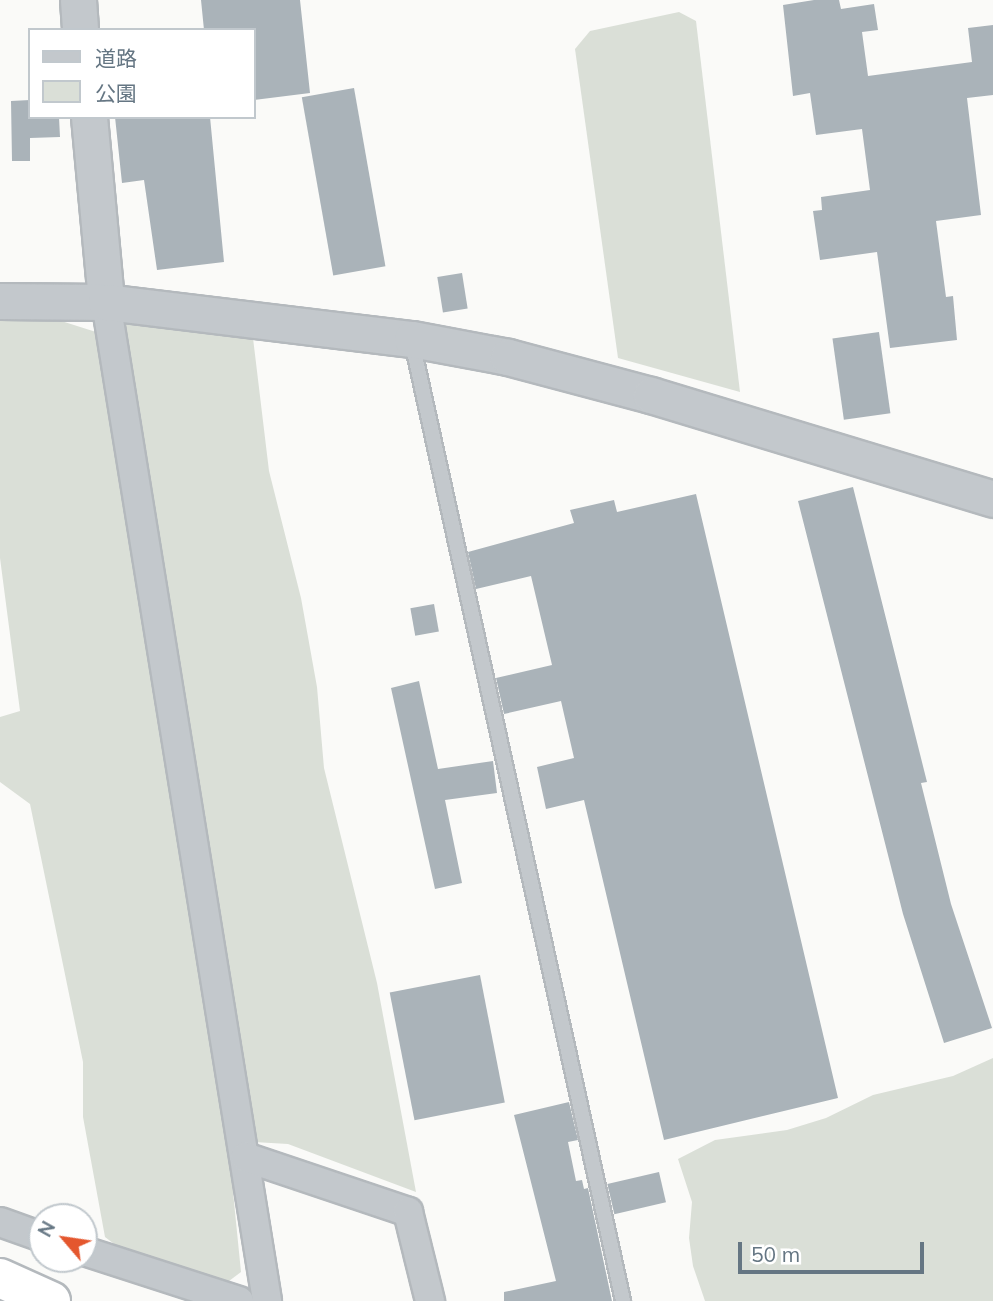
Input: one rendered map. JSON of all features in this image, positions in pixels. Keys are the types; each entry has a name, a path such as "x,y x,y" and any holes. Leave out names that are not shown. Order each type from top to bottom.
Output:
{"highway":[{"path":"0,1278 51,1301"},
{"path":"0,1296 15,1301"}],"street":[{"path":"78,0 80,28"},
{"path":"89,119 106,302 267,1301"},
{"path":"0,301 106,302 412,339 508,357 651,395 993,499"},
{"path":"245,1157 408,1212 430,1301"},
{"path":"0,1222 28,1232"},
{"path":"98,1256 239,1301"}],"lane":[{"path":"412,339 623,1301"}],"green space":[{"path":"679,12 696,21 740,392 618,358 575,49 590,31"},
{"path":"153,314 223,324 253,338 269,471 301,598 317,687 324,768 377,983 416,1192 288,1144 238,1141 233,1192 241,1272 225,1284 122,1250 105,1237 83,1117 83,1062 30,804 0,782 0,717 20,711 0,558 0,321 55,319 96,332"},
{"path":"993,1058 993,1301 705,1301 693,1266 689,1238 692,1202 678,1159 715,1140 787,1130 826,1118 873,1095 953,1076"}],"building":[{"path":"201,0 300,0 310,93 256,100 256,28 204,28"},
{"path":"814,0 839,0 841,9 874,4 878,30 862,32 868,76 972,62 968,28 993,25 993,95 967,98 981,215 936,221 946,297 953,296 957,340 890,348 877,252 820,260 813,211 822,210 821,197 870,190 862,129 816,135 810,93 793,96 783,5"},
{"path":"354,88 385,266 333,275 302,97"},
{"path":"28,100 28,119 59,119 60,137 30,138 30,161 12,161 11,101"},
{"path":"115,119 210,119 224,262 157,270 144,180 122,183"},
{"path":"462,273 468,309 443,312 437,277"},
{"path":"879,332 890,413 844,420 832,339"},
{"path":"853,487 927,782 921,783 951,904 992,1028 944,1043 903,914 798,501"},
{"path":"696,494 838,1098 664,1140 584,800 546,809 537,767 574,758 561,701 504,714 496,678 552,665 531,576 476,589 468,552 574,523 570,510 614,500 617,512"},
{"path":"434,604 439,632 415,636 410,608"},
{"path":"419,681 438,769 493,761 497,793 445,800 462,883 435,889 391,688"},
{"path":"480,975 505,1103 414,1120 390,993"},
{"path":"569,1102 578,1140 568,1142 576,1181 582,1180 584,1189 588,1188 612,1301 504,1301 504,1292 556,1281 514,1115"},
{"path":"659,1172 666,1202 614,1214 607,1184"}]}
